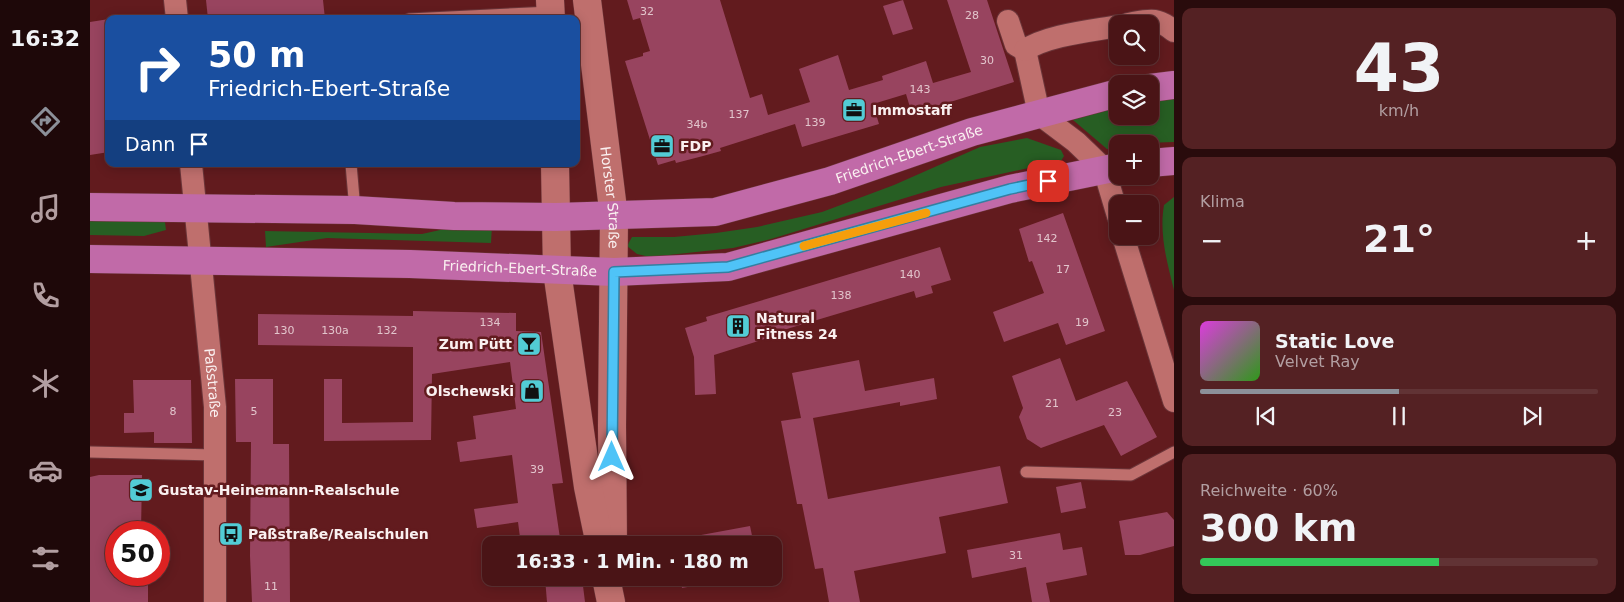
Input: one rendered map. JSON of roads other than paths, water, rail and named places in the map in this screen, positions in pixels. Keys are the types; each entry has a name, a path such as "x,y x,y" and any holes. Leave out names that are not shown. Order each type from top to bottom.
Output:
{"main road":[{"name":"Horster Straße","path":"587,0 614,217 613,536"},
{"path":"1159,87 1174,85"},
{"name":"Friedrich-Ebert-Straße","path":"90,207 355,210 454,216 556,217 614,217 715,212 830,180 972,132 1109,95"},
{"path":"1159,162 1174,161"},
{"path":"555,167 557,271 588,487 598,536"},
{"name":"Friedrich-Ebert-Straße","path":"90,260 410,264 614,272 728,267 1010,189 1109,168"},
{"path":"608,586 612,602"},
{"path":"612,602 613,586"}],"street":[{"path":"175,0 177,15"},
{"path":"1008,21 1016,45 1025,50 1039,114 1109,167"},
{"path":"1025,50 1041,42 1109,28"},
{"name":"Paßstraße","path":"191,167 214,407 215,602"},
{"path":"1126,245 1174,401"}],"lane":[{"path":"472,15 551,10"},
{"path":"351,167 355,210"},
{"path":"90,452 215,455"},
{"path":"1026,472 1131,475 1174,452"}],"place":[{"name":"Immostaff","path":"854,110"},
{"name":"FDP","path":"662,146"},
{"name":"Natural Fitness 24","path":"738,326"},
{"name":"Zum Pütt","path":"529,344"},
{"name":"Olschewski","path":"532,391"},
{"name":"Gustav-Heinemann-Realschule","path":"141,490"},
{"name":"Paßstraße/Realschulen","path":"231,534"}]}
